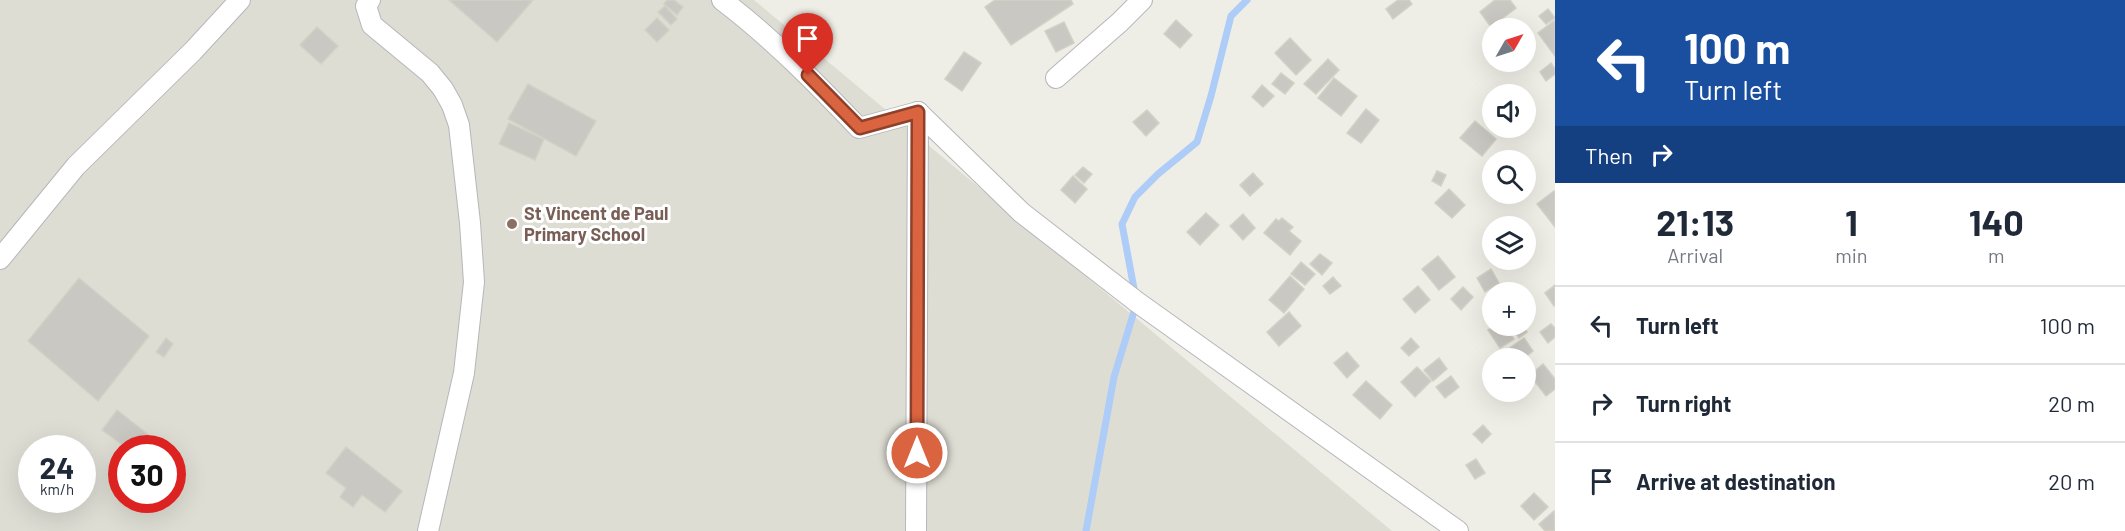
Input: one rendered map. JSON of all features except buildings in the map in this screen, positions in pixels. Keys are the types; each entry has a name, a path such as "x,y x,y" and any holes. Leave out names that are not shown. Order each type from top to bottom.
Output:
{"street":[{"path":"0,259 76,166 193,51 240,0"},
{"path":"370,0 366,6 372,25 430,74 452,105 459,125 464,169 474,282 464,373 428,531"},
{"path":"722,0 746,18 808,75 860,128 918,112"},
{"path":"1056,78 1142,0"},
{"path":"916,531 918,112"},
{"path":"918,112 1022,213 1137,302 1458,531"}],"shaded area":[{"name":"St Vincent de Paul Primary School","path":"0,0 754,0 1392,531 0,531"}],"waterway":[{"path":"1135,294 1122,224 1135,197 1158,174 1197,142 1231,16 1247,0"},
{"path":"1086,531 1114,377 1136,305"}],"place":[{"name":"St Vincent de Paul Primary School","path":"512,224"}],"route":[{"path":"808,75 860,128 918,112 917,453"}]}
